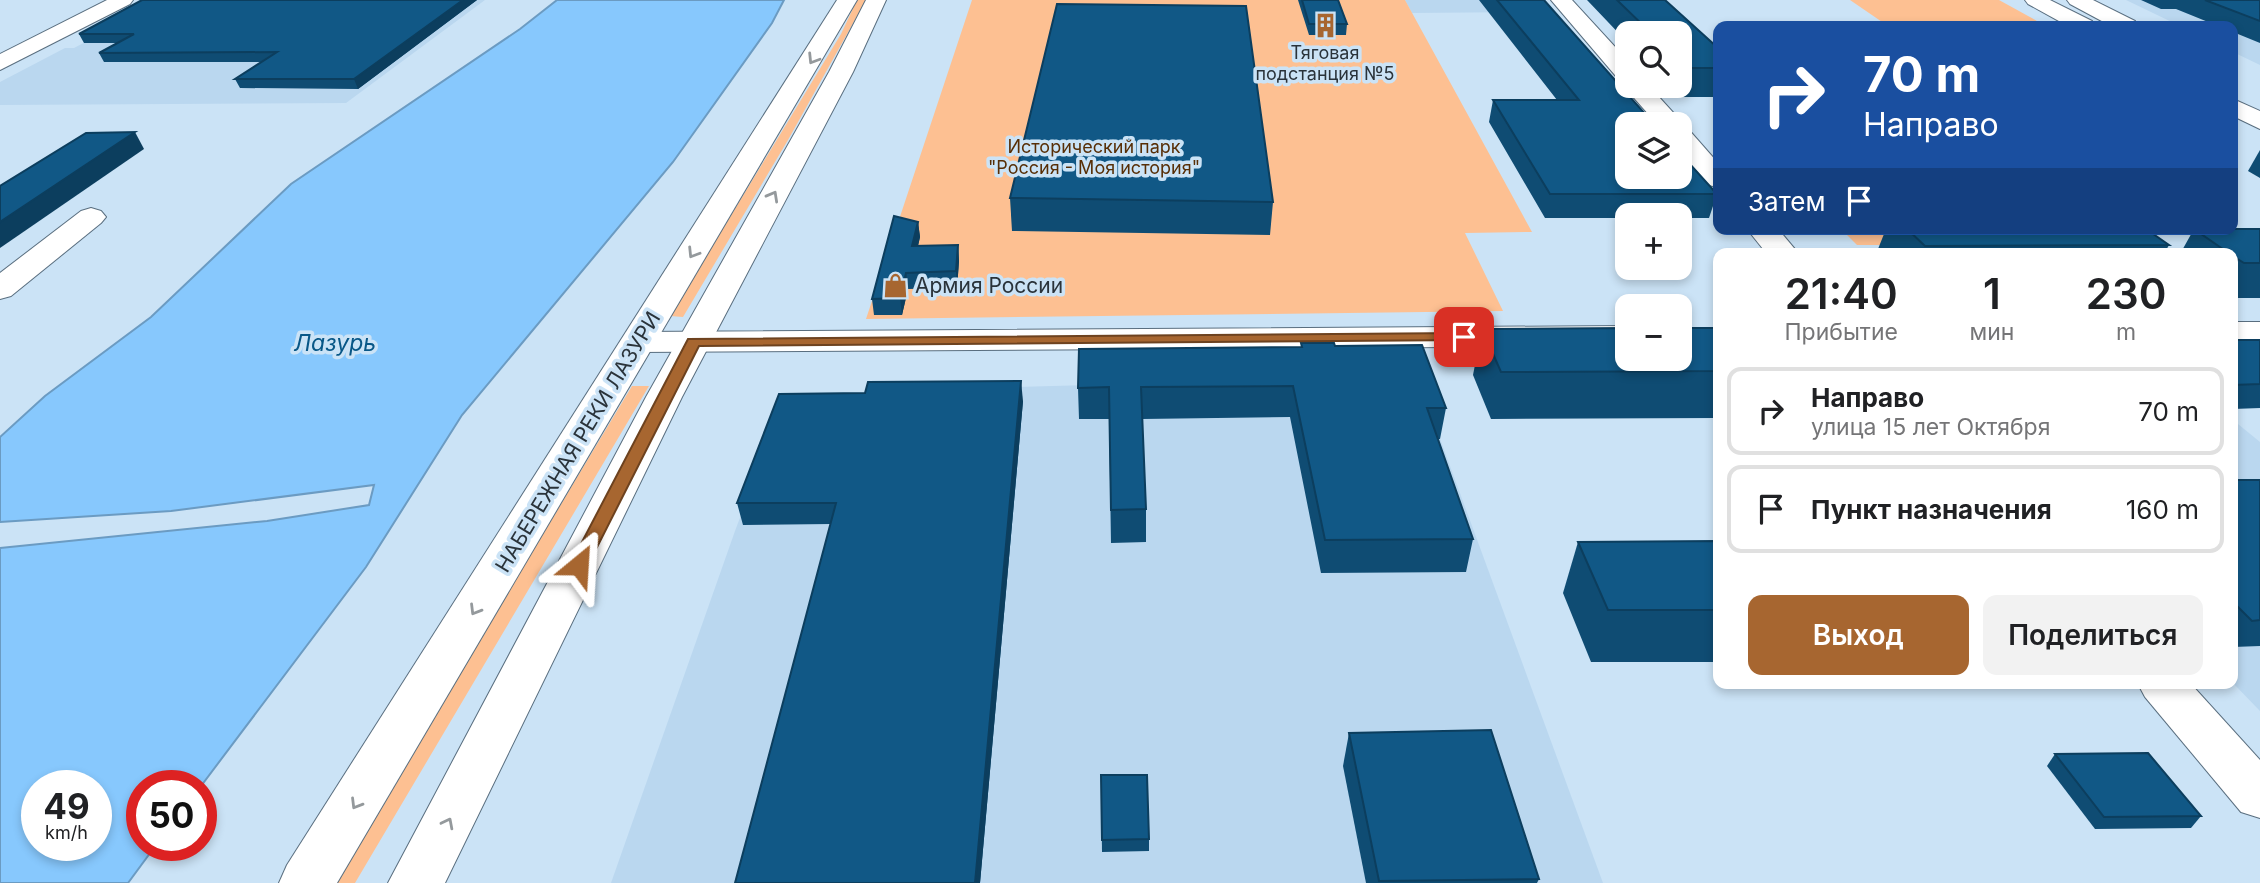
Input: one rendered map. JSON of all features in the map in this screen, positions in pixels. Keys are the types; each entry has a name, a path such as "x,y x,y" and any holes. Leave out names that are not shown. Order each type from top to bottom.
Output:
{"main road":[{"path":"0,63 122,0"},
{"name":"НАБЕРЕЖНАЯ РЕКИ ЛАЗУРИ","path":"307,883 847,0"},
{"path":"416,883 694,342 841,72 876,0"},
{"path":"1561,0 1615,61"},
{"path":"2035,0 2075,21"},
{"path":"2077,0 2117,21"},
{"path":"2245,96 2260,121"},
{"path":"1647,98 1659,112"},
{"path":"1692,149 1713,173"},
{"path":"0,289 91,216"},
{"path":"2238,332 2260,332"},
{"path":"638,342 1615,336"},
{"path":"2166,689 2260,796"}],"shaded area":[{"path":"159,0 485,0 346,103 0,105 0,82 65,48 74,48 152,7"},
{"path":"1405,0 1529,0 1539,12 1412,13"},
{"path":"2126,0 2260,0 2260,65 2238,54 2238,21 2170,21"},
{"path":"1417,376 1603,883 611,883 735,531 783,404 1012,387"},
{"path":"2238,424 2260,442 2260,711 2238,688"}],"green space":[{"path":"857,0 866,0 788,140 683,317 670,316 841,34"},
{"name":"Исторический парк \"Россия - Моя история\"","path":"972,0 1405,0 1532,232 1465,233 1503,311 866,319"},
{"path":"1850,0 1999,0 2037,21 1881,21"},
{"path":"1847,235 1959,235 1970,245 1857,245"},
{"path":"632,386 649,386 355,883 329,883 460,672"}],"water":[{"name":"Лазурь","path":"557,0 784,0 772,23 673,162 462,415 366,567 213,770 126,770 126,861 144,861 128,883 0,883 0,548 267,521 369,505 374,485 171,511 0,522 0,437 45,396 151,317 291,184 520,29"}],"building":[{"path":"142,0 463,0 354,79 235,79 277,52 99,53 134,34 79,34"},
{"path":"1302,0 1338,0 1347,24 1309,24"},
{"path":"1497,0 1544,0 1615,80 1615,98 1631,98 1643,112 1615,112 1615,189 1692,189 1692,166 1713,190 1713,194 1550,194 1493,100 1579,100"},
{"path":"1617,0 1665,0 1688,21 1639,21"},
{"path":"2205,0 2260,0 2260,21"},
{"path":"1057,4 1246,6 1273,202 1010,198"},
{"path":"1692,24 1713,43 1713,68 1692,68"},
{"path":"135,132 0,222 0,186 86,133"},
{"path":"894,216 918,222 912,246 958,245 956,271 906,273 900,298 872,299"},
{"path":"2238,229 2260,229 2260,263 2244,263 2238,259 2238,248 2221,248 2203,235 2238,235"},
{"path":"1913,235 2155,235 2169,245 1925,246"},
{"path":"1615,328 1615,371 1692,371 1692,328 1713,328 1713,371 1501,372 1482,329"},
{"path":"2238,340 2260,340 2260,384 2238,385"},
{"path":"1301,343 1334,343 1335,346 1422,345 1446,408 1427,408 1473,539 1325,540 1293,386 1141,387 1146,509 1111,510 1109,387 1078,388 1079,349 1302,347"},
{"path":"1021,381 975,883 735,883 836,503 737,503 779,394 865,393 868,382"},
{"path":"2238,480 2260,480 2260,620 2252,621 2238,607"},
{"path":"1713,541 1713,610 1608,610 1578,542"},
{"path":"1491,730 1539,879 1379,881 1349,733"},
{"path":"2148,753 2201,816 2104,817 2055,754"},
{"path":"1101,775 1147,775 1149,839 1102,840"}],"place":[{"name":"Тяговая подстанция №5","path":"1325,26"},
{"name":"Армия России","path":"895,286"}],"route":[{"path":"579,565 694,342 1464,337"}]}
